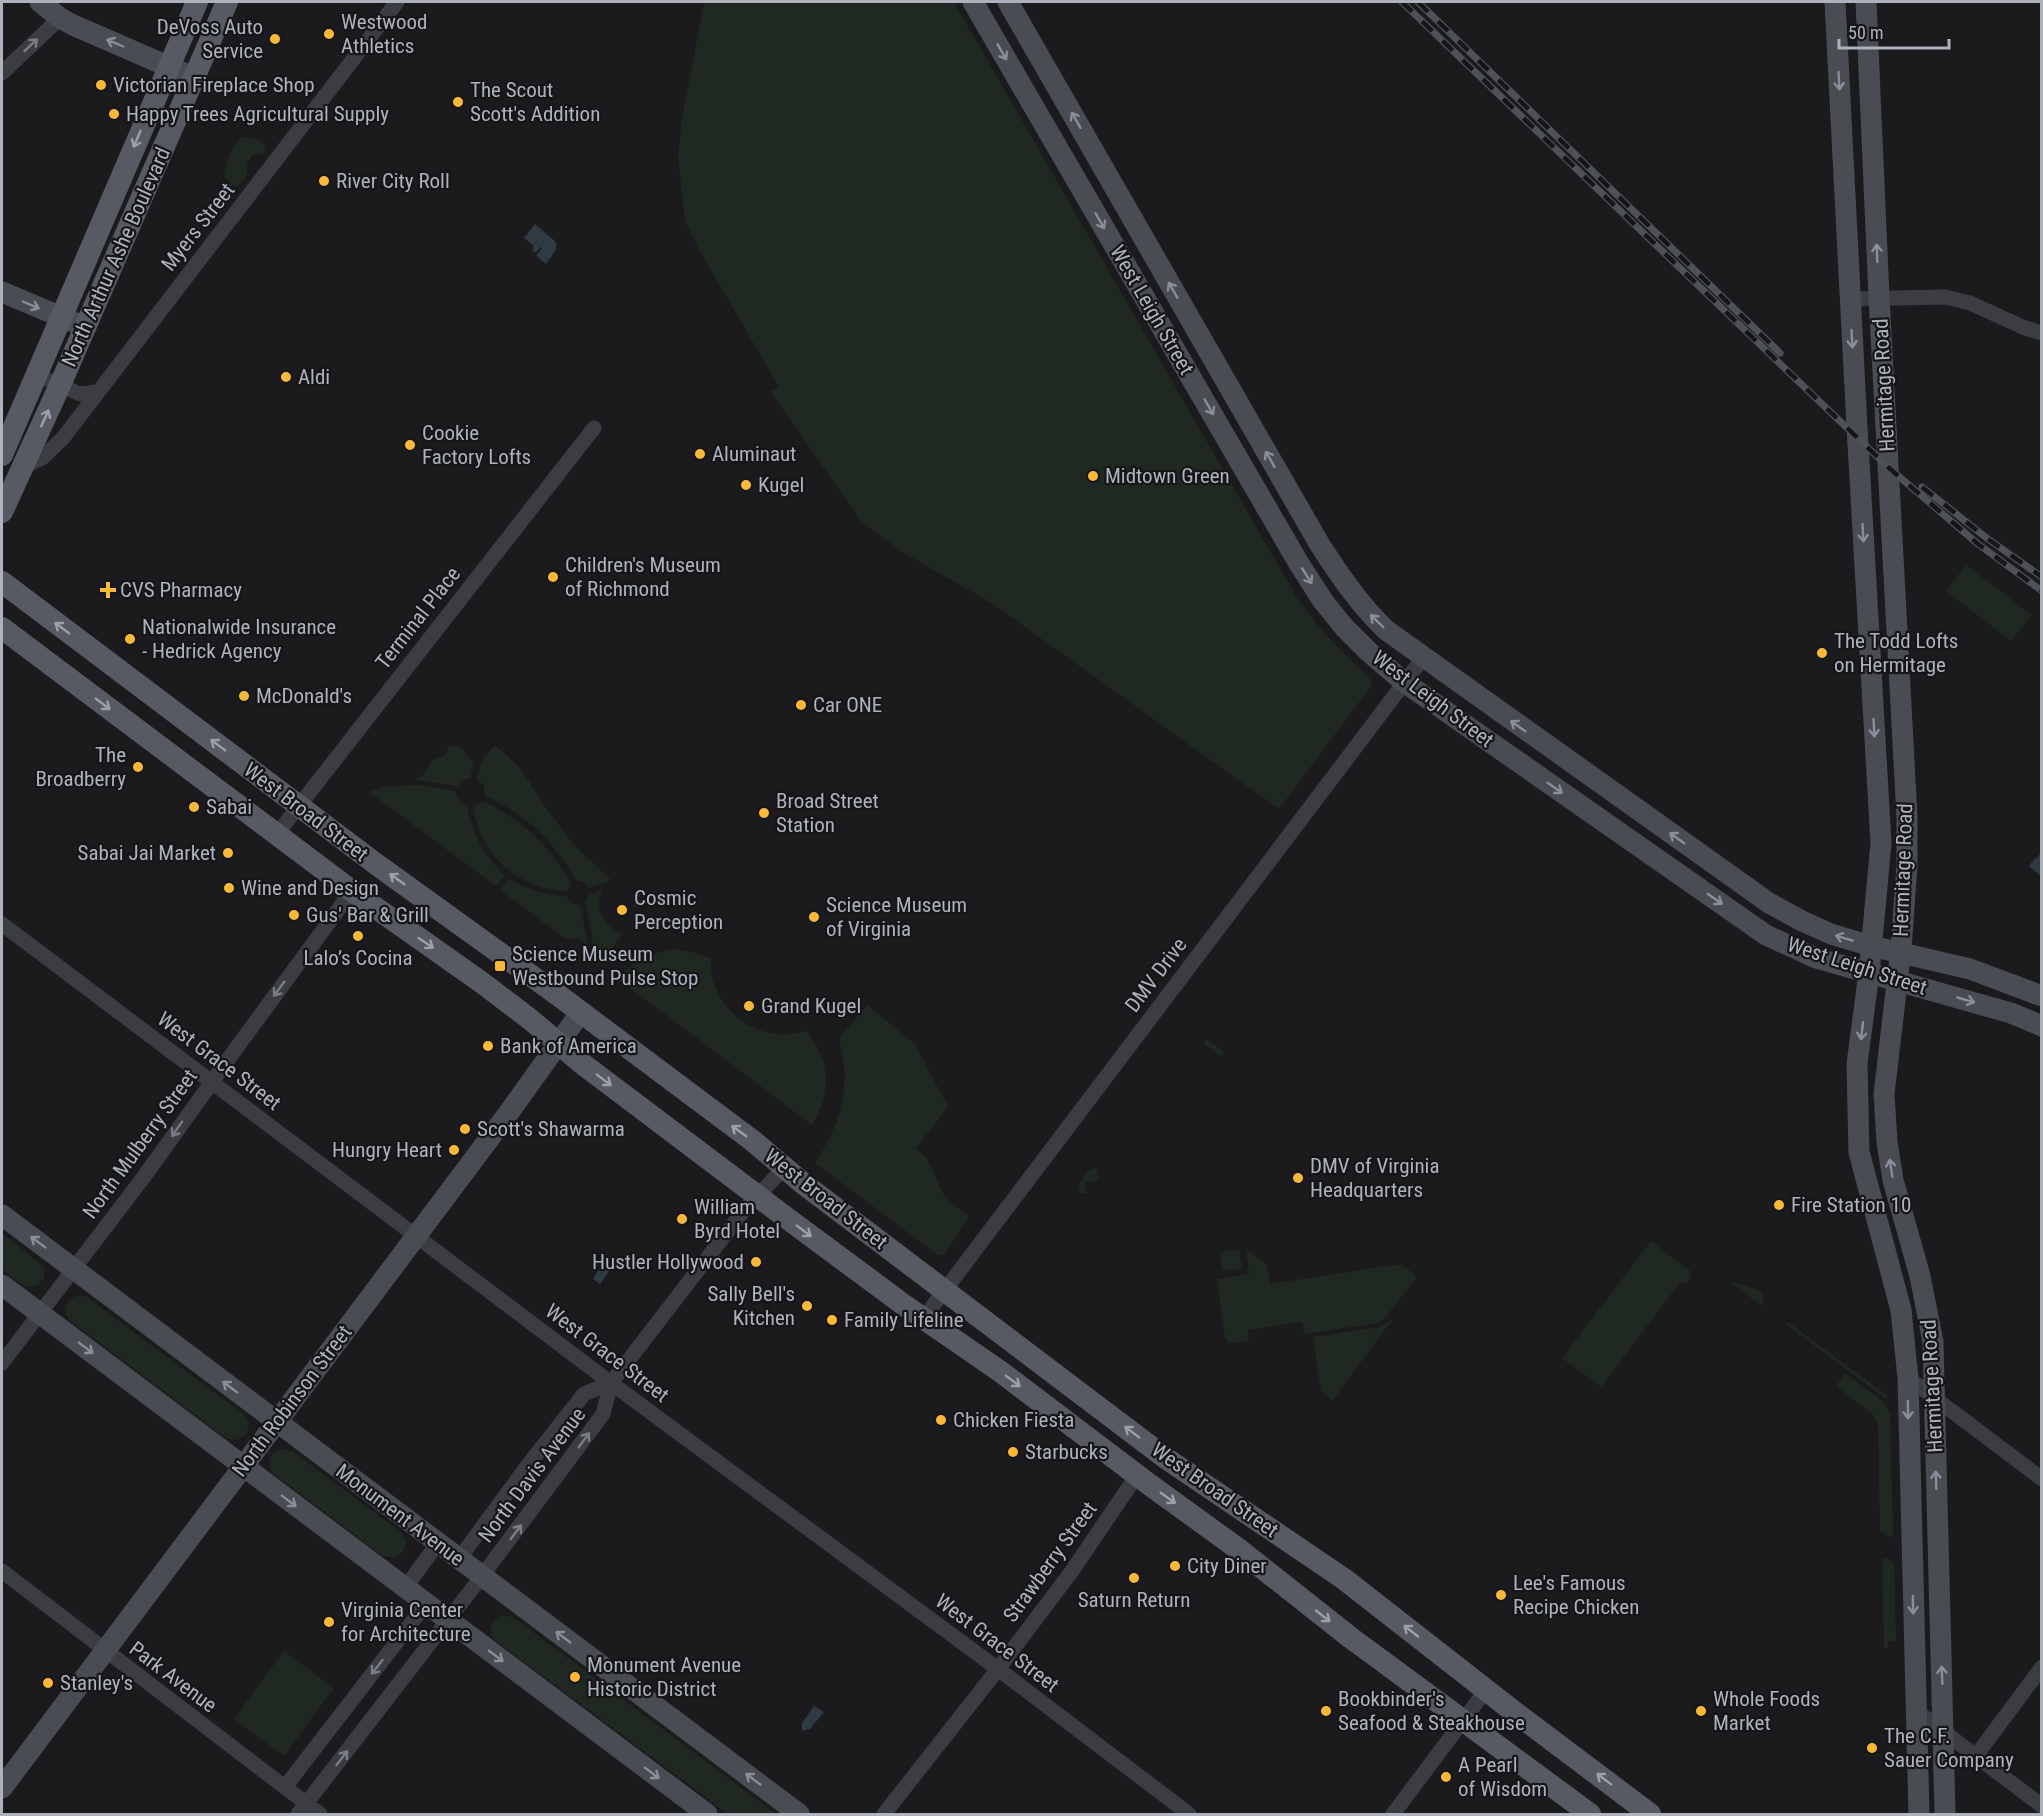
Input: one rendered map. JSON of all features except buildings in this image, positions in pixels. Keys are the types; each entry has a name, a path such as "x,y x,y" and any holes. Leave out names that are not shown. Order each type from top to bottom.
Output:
{"main road":[{"name":"North Arthur Ashe Boulevard","path":"2,454 197,2"},
{"name":"North Arthur Ashe Boulevard","path":"2,512 60,385 227,2"},
{"name":"West Broad Street","path":"2,582 386,871 502,952 753,1141 945,1291 1167,1459 1344,1579 1650,1815"},
{"name":"West Broad Street","path":"2,628 352,891 443,954 758,1196 923,1319 1002,1372 1237,1548 1351,1638 1590,1815"}],"street":[{"path":"40,2 60,18 195,78"},
{"name":"Myers Street","path":"22,467 42,458 53,449 397,2"},
{"name":"West Leigh Street","path":"973,2 1317,592 1344,627 1369,652 1404,682 1766,935 1816,958 2011,1013 2042,1026"},
{"name":"West Leigh Street","path":"1008,2 1320,545 1344,582 1386,630 1769,903 1831,934 1871,946 1970,969 2042,996"},
{"name":"Hermitage Road","path":"1835,2 1881,843 1869,973 1857,1064 1859,1152 1901,1310 1908,1378 1919,1815"},
{"name":"Hermitage Road","path":"1866,2 1879,297 1907,817 1907,865 1900,953 1884,1095 1887,1142 1893,1180 1928,1313 1933,1342 1945,1815"},
{"path":"2,73 60,18"},
{"path":"2,292 85,327"},
{"path":"1850,299 1945,297 1970,303 2025,328 2042,333"},
{"path":"37,375 80,394 98,392"},
{"name":"Terminal Place","path":"277,834 594,428"},
{"name":"DMV Drive","path":"923,1319 1422,657"},
{"name":"North Mulberry Street","path":"2,1363 142,1178 352,891"},
{"name":"West Grace Street","path":"2,924 611,1383 998,1669 1189,1815"},
{"name":"North Robinson Street","path":"2,1788 581,1012"},
{"name":"North Davis Avenue","path":"302,1809 482,1576 603,1414 611,1383 688,1286 745,1209 785,1167"},
{"name":"Monument Avenue","path":"2,1215 799,1815"},
{"path":"2,1284 707,1815"},
{"path":"1908,1378 2042,1479"},
{"name":"North Davis Avenue","path":"459,1559 584,1394 611,1383"},
{"name":"Strawberry Street","path":"884,1815 1077,1563 1137,1475"},
{"path":"405,1588 438,1543"},
{"name":"Park Avenue","path":"2,1571 285,1787 302,1809 320,1815"},
{"path":"285,1787 426,1604"},
{"path":"1975,1757 2042,1667"},
{"path":"1393,1815 1486,1690"},
{"path":"1915,1710 2042,1806"}],"shaded area":[{"path":"704,2 954,2 1297,598 1325,634 1371,680 1372,684 1369,689 1279,809 990,602 901,551 861,521 771,392 779,387 698,248 685,221 678,158 682,118"},
{"path":"241,138 253,138 260,141 266,150 263,155 258,153 251,156 247,165 247,175 237,188 224,177 229,156"},
{"path":"223,183 234,191 221,209 216,206"},
{"path":"535,224 556,242 556,250 546,264 536,256 542,248 540,247 536,253 532,250 534,246 524,238"},
{"path":"1966,565 2032,615 2011,641 1946,591"},
{"path":"452,745 461,747 474,764 470,778 463,780 458,786 415,780 425,773 432,761 446,755 448,748"},
{"path":"495,745 521,769 573,844 610,879 608,882 589,888 584,882 576,880 559,854 538,830 513,811 485,796 484,785 476,779 483,759"},
{"path":"419,785 455,791 459,801 467,807 472,827 480,844 505,875 496,886 369,792 384,787"},
{"path":"483,801 510,816 544,846 571,883 566,891 532,884 504,866 484,840 477,824 473,807"},
{"path":"2041,855 2041,876 2029,866"},
{"path":"509,879 537,891 566,896 571,903 580,905 588,946 580,939 564,938 500,890"},
{"path":"602,892 599,906 603,917 622,935 599,964 594,960 591,927 585,903 590,894"},
{"path":"672,949 711,958 711,972 715,985 721,998 739,1019 764,1031 778,1034 806,1031 820,1054 826,1077 823,1101 812,1125 617,978 642,959"},
{"path":"867,1005 915,1044 948,1107 915,1149 926,1156 945,1198 969,1216 944,1255 938,1255 815,1163 832,1133 842,1104 844,1073 839,1039"},
{"path":"1208,1040 1224,1052 1224,1055 1220,1056 1204,1044"},
{"path":"1095,1168 1099,1180 1085,1182 1086,1193 1080,1193 1078,1185 1089,1170"},
{"path":"2,1233 44,1267 44,1277 40,1283 29,1287 23,1285 2,1269"},
{"path":"1651,1241 1689,1270 1691,1273 1689,1280 1685,1283 1680,1282 1601,1387 1562,1358"},
{"path":"1246,1249 1267,1265 1270,1284 1401,1264 1414,1274 1416,1279 1383,1320 1377,1323 1304,1334 1302,1322 1248,1330 1249,1341 1229,1343 1225,1338 1217,1279 1249,1274"},
{"path":"1239,1250 1242,1268 1222,1271 1220,1252"},
{"path":"608,1262 613,1266 600,1284 593,1279 603,1263"},
{"path":"1732,1281 1760,1291 1764,1296 1762,1306 1733,1284"},
{"path":"82,1295 245,1415 249,1425 246,1435 237,1440 227,1439 69,1320 65,1311 68,1302"},
{"path":"1393,1319 1332,1401 1321,1391 1313,1337 1379,1327"},
{"path":"1788,1322 1888,1396 1886,1399 1787,1325"},
{"path":"1845,1373 1884,1402 1890,1414 1893,1534 1889,1538 1880,1530 1878,1425 1873,1414 1836,1386"},
{"path":"281,1449 292,1451 401,1532 406,1542 403,1552 394,1558 383,1556 274,1474 270,1466 270,1459"},
{"path":"1882,1558 1887,1558 1894,1563 1896,1642 1888,1641 1888,1648 1884,1648"},
{"path":"502,1615 513,1617 776,1814 728,1814 495,1640 492,1636 491,1625"},
{"path":"284,1651 334,1688 284,1756 234,1719"},
{"path":"814,1706 824,1712 810,1729 802,1731 802,1723"}],"railway":[{"path":"1402,2 1889,468 1978,544 2042,591"},
{"path":"1418,2 1780,353"},
{"path":"1922,487 1988,539 2042,577"}],"place":[{"name":"Westwood Athletics","path":"329,34"},
{"name":"DeVoss Auto Service","path":"275,39"},
{"name":"Victorian Fireplace Shop","path":"101,85"},
{"name":"The Scout Scott's Addition","path":"458,102"},
{"name":"Happy Trees Agricultural Supply","path":"114,114"},
{"name":"River City Roll","path":"324,181"},
{"name":"Aldi","path":"286,377"},
{"name":"Cookie Factory Lofts","path":"410,445"},
{"name":"Aluminaut","path":"700,454"},
{"name":"Midtown Green","path":"1093,476"},
{"name":"Kugel","path":"746,485"},
{"name":"Children's Museum of Richmond","path":"553,577"},
{"name":"CVS Pharmacy","path":"108,590"},
{"name":"Nationalwide Insurance - Hedrick Agency","path":"130,639"},
{"name":"The Todd Lofts on Hermitage","path":"1822,653"},
{"name":"McDonald's","path":"244,696"},
{"name":"Car ONE","path":"801,705"},
{"name":"The Broadberry","path":"138,767"},
{"name":"Sabai","path":"194,807"},
{"name":"Broad Street Station","path":"764,813"},
{"name":"Sabai Jai Market","path":"228,853"},
{"name":"Wine and Design","path":"229,888"},
{"name":"Cosmic Perception","path":"622,910"},
{"name":"Gus' Bar & Grill","path":"294,915"},
{"name":"Science Museum of Virginia","path":"814,917"},
{"name":"Lalo’s Cocina","path":"358,936"},
{"name":"Science Museum Westbound Pulse Stop","path":"500,966"},
{"name":"Grand Kugel","path":"749,1006"},
{"name":"Bank of America","path":"488,1046"},
{"name":"Scott's Shawarma","path":"465,1129"},
{"name":"Hungry Heart","path":"454,1150"},
{"name":"DMV of Virginia Headquarters","path":"1298,1178"},
{"name":"Fire Station 10","path":"1779,1205"},
{"name":"William Byrd Hotel","path":"682,1219"},
{"name":"Hustler Hollywood","path":"756,1262"},
{"name":"Sally Bell's Kitchen","path":"807,1306"},
{"name":"Family Lifeline","path":"832,1320"},
{"name":"Chicken Fiesta","path":"941,1420"},
{"name":"Starbucks","path":"1013,1452"},
{"name":"City Diner","path":"1175,1566"},
{"name":"Saturn Return","path":"1134,1578"},
{"name":"Lee's Famous Recipe Chicken","path":"1501,1595"},
{"name":"Virginia Center for Architecture","path":"329,1622"},
{"name":"Monument Avenue Historic District","path":"575,1677"},
{"name":"Stanley's","path":"48,1683"},
{"name":"Bookbinder's Seafood & Steakhouse","path":"1326,1711"},
{"name":"Whole Foods Market","path":"1701,1711"},
{"name":"The C.F. Sauer Company","path":"1872,1748"},
{"name":"A Pearl of Wisdom","path":"1446,1777"}]}
